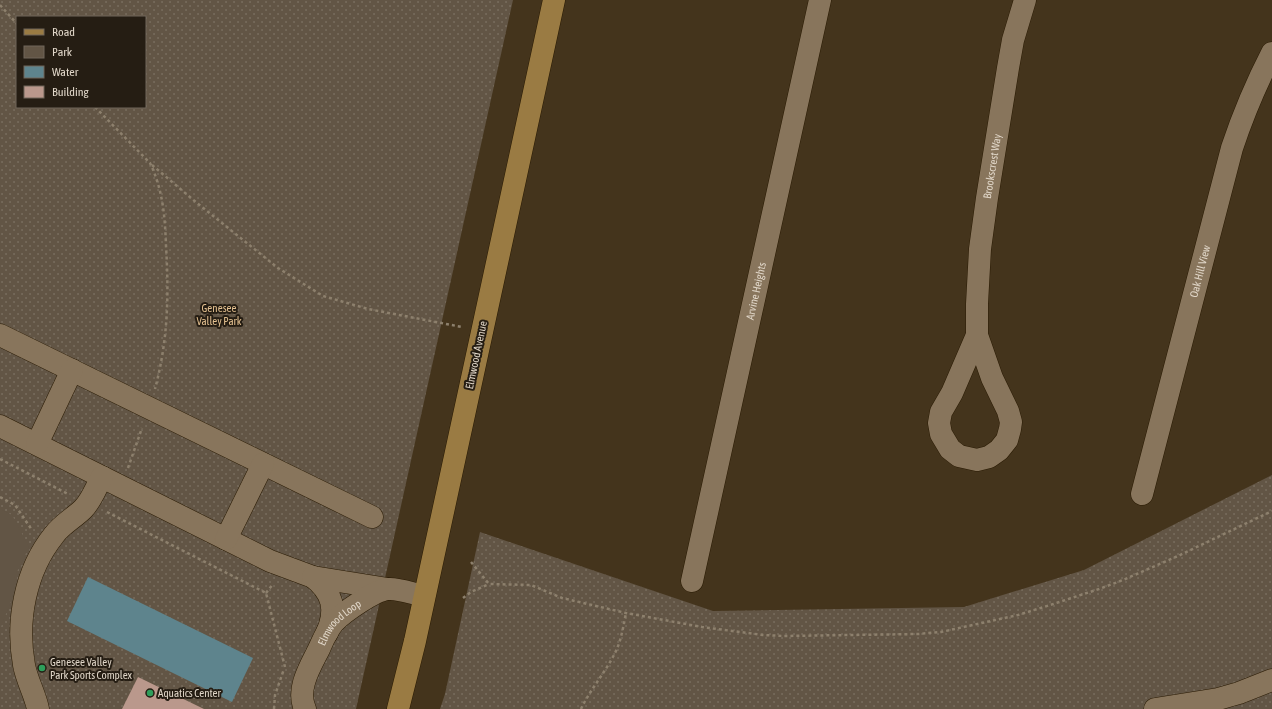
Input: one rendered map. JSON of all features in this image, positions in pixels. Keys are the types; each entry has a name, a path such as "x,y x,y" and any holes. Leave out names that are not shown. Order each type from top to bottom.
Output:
{"main road":[{"name":"Elmwood Avenue","path":"398,709 554,0"}],"street":[{"name":"Arvine Heights","path":"692,581 820,0"},
{"name":"Brookscrest Way","path":"977,335 954,388 941,412 939,423 941,434 950,449 960,456 976,460 989,457 999,450 1007,440 1011,422 1008,410 992,378 977,335 977,304 979,269 987,198 1013,40 1025,0"},
{"name":"Oak Hill View","path":"1142,494 1230,154 1253,92 1272,54"},
{"path":"0,335 372,516"},
{"path":"37,444 72,370"},
{"path":"0,426 270,561 312,577 424,596"},
{"path":"226,539 263,464"},
{"path":"38,709 24,666 21,625 26,592 44,549 59,528 84,508 90,499 110,481"},
{"path":"312,577 324,588 332,603 332,618 327,633"},
{"name":"Elmwood Loop","path":"305,709 303,705 302,693 304,681 327,633 344,613 369,597 388,589"},
{"path":"1155,709 1218,699 1239,693 1272,680"}],"path":[{"path":"0,5 16,23"},
{"path":"96,108 150,163 197,203 278,268 323,296 368,309 481,330"},
{"path":"107,512 110,481 133,456 155,391 163,357 168,300 168,272 162,199 155,174 150,163"},
{"path":"0,459 66,492 91,515 107,512 266,593 286,667"},
{"path":"0,497 16,505 44,549"},
{"path":"463,598 471,592 489,584 531,585 562,598 626,613 702,627 777,636 895,636 941,632 1044,608 1099,589 1148,569 1272,511"},
{"path":"471,562 489,584"},
{"path":"266,593 277,580"},
{"path":"581,709 586,698 615,654 621,640 626,613"},
{"path":"274,709 275,694 289,660"}],"green space":[{"name":"Genesee Valley Park","path":"0,0 513,0 356,709 0,709"},
{"path":"1272,475 1272,709 440,709 445,694 480,532 713,611 964,607 1084,570"},
{"path":"0,509 12,515 29,547 14,578 19,581 0,629"}],"water":[{"path":"88,577 253,658 232,702 67,621"}],"building":[{"name":"Aquatics Center","path":"138,677 204,709 122,709"}],"place":[{"name":"Genesee Valley Park Sports Complex","path":"42,668"},
{"name":"Aquatics Center","path":"150,693"}]}
